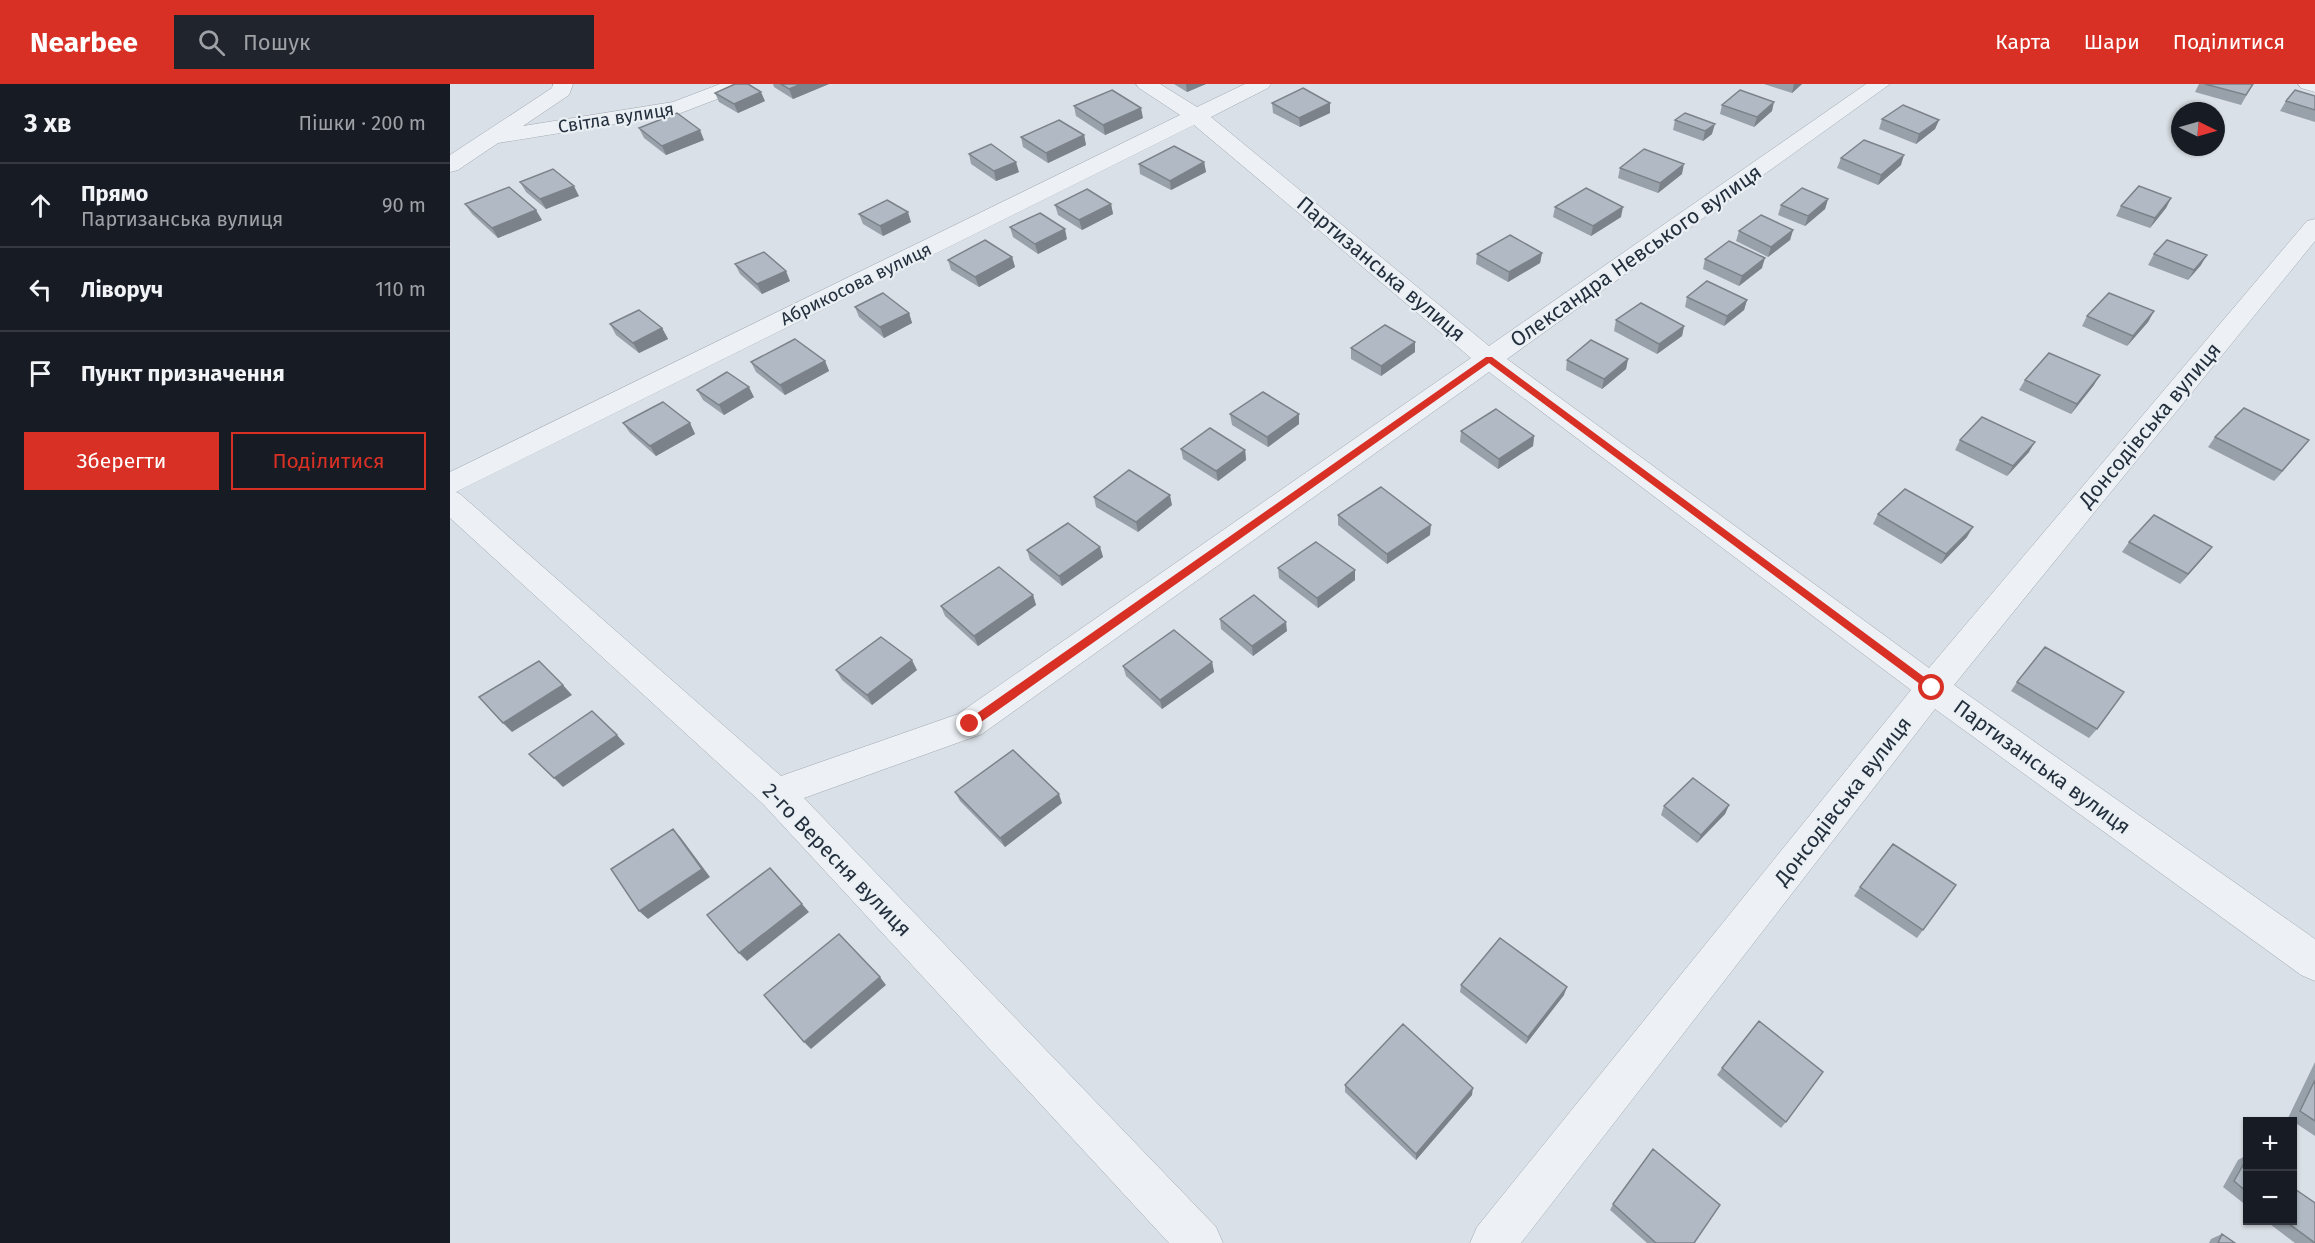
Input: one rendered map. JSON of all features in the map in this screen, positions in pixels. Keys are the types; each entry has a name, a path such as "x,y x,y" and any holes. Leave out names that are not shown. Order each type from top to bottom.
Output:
{"street":[{"path":"450,165 562,91 563,84"},
{"name":"Світла вулиця","path":"489,138 678,108 739,84"},
{"name":"Партизанська вулиця","path":"1146,84 1196,116 1489,359 1932,688 2315,962"},
{"name":"Абрикосова вулиця","path":"450,484 1261,84"},
{"name":"Олександра Невського вулиця","path":"776,793 970,724 1880,84"},
{"path":"2308,84 2315,86"},
{"name":"Донсодівська вулиця","path":"1493,1243 1932,688 2315,226"},
{"name":"2-го Вересня вулиця","path":"450,501 776,793 1200,1243"}],"building":[{"path":"735,84 748,84 761,92 734,104 715,93"},
{"path":"781,84 801,84 789,89"},
{"path":"2205,84 2253,84 2246,95"},
{"path":"1303,88 1330,103 1299,118 1272,103"},
{"path":"1112,90 1141,108 1103,125 1074,106"},
{"path":"1740,90 1774,102 1757,117 1722,105"},
{"path":"2295,90 2315,96 2315,110 2286,101"},
{"path":"1903,105 1939,120 1919,134 1882,119"},
{"path":"677,113 700,130 662,146 639,128"},
{"path":"1685,113 1715,124 1705,131 1675,120"},
{"path":"1059,120 1084,135 1046,153 1021,137"},
{"path":"1864,140 1904,155 1881,175 1841,158"},
{"path":"991,144 1016,162 994,171 969,154"},
{"path":"1174,146 1204,162 1170,181 1139,164"},
{"path":"1644,149 1684,164 1660,183 1620,168"},
{"path":"553,169 574,186 540,199 520,182"},
{"path":"2139,186 2171,198 2155,218 2121,206"},
{"path":"509,187 536,210 492,228 465,204"},
{"path":"1586,188 1623,207 1593,226 1555,207"},
{"path":"1802,188 1828,199 1808,216 1781,205"},
{"path":"1087,189 1111,204 1079,220 1055,205"},
{"path":"887,200 908,212 880,226 859,214"},
{"path":"1040,213 1065,229 1035,244 1010,227"},
{"path":"1761,215 1793,230 1771,247 1739,231"},
{"path":"1510,235 1542,253 1509,272 1477,254"},
{"path":"985,240 1012,257 975,277 948,260"},
{"path":"2167,240 2207,255 2194,270 2154,254"},
{"path":"1729,241 1765,258 1742,276 1705,259"},
{"path":"764,252 786,271 757,284 735,264"},
{"path":"1707,281 1747,300 1727,316 1687,297"},
{"path":"883,293 909,313 880,327 855,307"},
{"path":"2109,293 2154,311 2133,336 2087,316"},
{"path":"1641,303 1684,326 1659,344 1616,320"},
{"path":"639,310 662,328 633,343 610,324"},
{"path":"1385,325 1415,342 1381,366 1351,348"},
{"path":"795,339 825,361 780,385 751,362"},
{"path":"1591,340 1628,359 1604,379 1567,360"},
{"path":"2049,353 2100,375 2077,404 2025,380"},
{"path":"727,372 749,387 719,405 697,390"},
{"path":"1263,392 1299,414 1267,437 1230,414"},
{"path":"663,402 690,423 650,446 623,423"},
{"path":"2244,408 2309,440 2282,471 2215,437"},
{"path":"1496,409 1534,436 1499,459 1461,431"},
{"path":"1982,417 2035,442 2013,466 1960,440"},
{"path":"1210,428 1245,450 1216,471 1181,449"},
{"path":"1129,470 1170,495 1136,522 1094,497"},
{"path":"1381,487 1431,525 1387,554 1338,515"},
{"path":"1905,489 1973,527 1946,554 1878,514"},
{"path":"2154,515 2212,547 2188,574 2129,542"},
{"path":"1068,523 1100,547 1059,576 1027,550"},
{"path":"1316,542 1355,570 1317,598 1278,568"},
{"path":"999,567 1033,595 974,636 941,606"},
{"path":"1254,595 1286,622 1252,646 1220,619"},
{"path":"1174,630 1212,662 1160,700 1123,666"},
{"path":"881,637 912,660 867,695 836,670"},
{"path":"2045,647 2124,692 2097,729 2017,682"},
{"path":"539,661 563,685 503,723 479,697"},
{"path":"592,711 617,735 554,778 529,754"},
{"path":"1013,750 1059,794 1000,838 955,792"},
{"path":"1693,778 1729,805 1701,835 1664,806"},
{"path":"673,829 702,869 639,911 611,869"},
{"path":"1893,844 1956,885 1923,930 1860,887"},
{"path":"770,868 802,904 739,953 707,915"},
{"path":"839,934 880,977 804,1042 764,995"},
{"path":"1500,938 1567,987 1528,1037 1461,985"},
{"path":"1759,1021 1823,1072 1786,1122 1722,1068"},
{"path":"1403,1024 1473,1088 1416,1154 1345,1085"},
{"path":"2315,1080 2315,1121 2300,1111"},
{"path":"1653,1149 1720,1205 1694,1243 1656,1243 1613,1204"},
{"path":"2243,1165 2243,1189 2234,1181"},
{"path":"2297,1190 2315,1203 2315,1243 2290,1225 2297,1225"},
{"path":"2222,1234 2235,1243 2218,1243"}],"route":[{"path":"970,724 1489,359 1932,688"}]}
